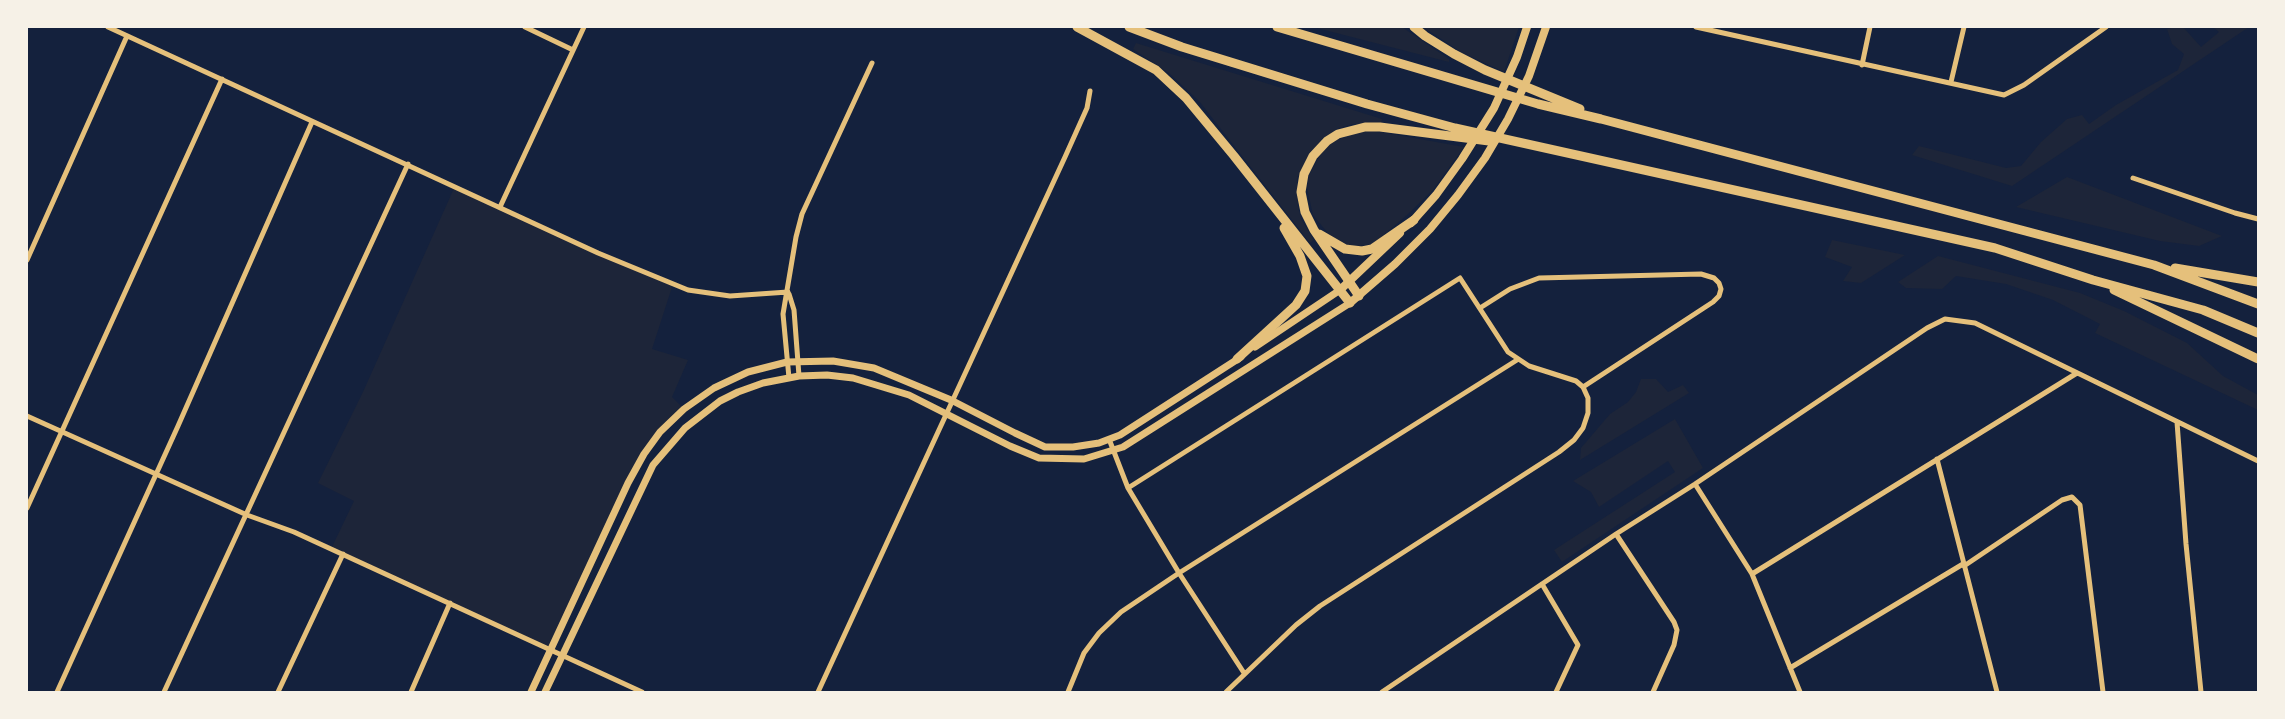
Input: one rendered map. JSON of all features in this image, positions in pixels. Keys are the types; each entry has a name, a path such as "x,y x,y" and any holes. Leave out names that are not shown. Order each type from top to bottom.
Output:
{"highway":[{"path":"1077,27 1156,70 1186,98 1350,303"},
{"path":"1129,27 1182,47 1454,132"},
{"path":"1277,27 1538,104 2154,265 2258,282"},
{"path":"1414,27 1435,42 1485,70 1601,119"},
{"path":"1359,296 1314,230 1305,212 1301,192 1304,174 1313,156 1327,141 1344,132 1365,127 1380,127 1454,132 1555,149 1995,248 2093,280 2203,309 2258,333"},
{"path":"1237,359 1296,305 1305,291 1307,276 1300,256 1270,202"},
{"path":"1314,230 1338,246 1353,252 1372,249 1414,220"},
{"path":"2154,265 2258,304"},
{"path":"2093,280 2258,359"}],"main road":[{"path":"1340,290 1437,195 1494,108 1517,57 1527,27"},
{"path":"1350,303 1395,264 1430,229 1485,158 1508,119 1529,76 1546,27"}],"street":[{"path":"108,27 598,253 688,290 730,296 788,292"},
{"path":"525,27 573,50"},
{"path":"500,207 584,27"},
{"path":"1696,27 2004,95 2106,27"},
{"path":"1862,65 1870,27"},
{"path":"1951,82 1964,27"},
{"path":"27,260 127,36"},
{"path":"789,378 783,314 802,214 872,63"},
{"path":"27,508 222,79"},
{"path":"818,692 951,399 1069,149 1087,108 1090,91"},
{"path":"57,692 312,122"},
{"path":"164,692 408,164"},
{"path":"2133,178 2258,219"},
{"path":"1480,308 1510,289 1539,278 1701,274 1719,282 1721,289 1719,296 1713,302 1583,387"},
{"path":"1128,488 1460,278 1508,352 1517,360 1529,366 1567,377 1583,387 1588,398 1588,413 1583,428 1574,440 1559,452 1320,606 1296,625 1226,692"},
{"path":"531,692 628,483 644,454 660,432 684,409 714,388 748,372 787,362 833,361 874,368 951,399 1046,447 1073,447 1099,443 1120,435 1340,290"},
{"path":"788,292 794,310 799,376"},
{"path":"546,692 653,465 685,428 720,401 763,383 799,376 827,375 872,382 909,395 1010,446 1039,458 1084,459 1113,450 1149,430 1350,303"},
{"path":"1382,692 1616,534 1695,484 1927,328 1945,319 1975,323 2258,461"},
{"path":"1068,692 1084,653 1099,633 1121,612 1517,360"},
{"path":"1752,574 2078,373"},
{"path":"27,416 247,515 294,532 642,692"},
{"path":"2177,422 2186,544 2201,692"},
{"path":"1109,439 1128,488 1179,573 1244,673"},
{"path":"1937,459 1997,692"},
{"path":"1695,484 1752,574 1800,692"},
{"path":"1790,668 1964,565 2062,500 2072,497 2080,505 2103,692"},
{"path":"1616,534 1677,630 1674,645 1653,692"},
{"path":"278,692 343,554"},
{"path":"1542,584 1578,645 1556,692"},
{"path":"411,692 450,603"}],"shaded area":[{"path":"1313,27 1402,27 1449,59 1449,62"},
{"path":"1423,27 1519,27 1504,72 1461,52"},
{"path":"2183,27 2201,47 2219,32 2213,27 2249,27 2012,186 1912,155 1919,146 2006,168 2021,166 2041,142 2067,119 2082,115 2089,124 2116,105 2178,70 2184,54 2172,44 2167,29"},
{"path":"1136,43 1382,119 1381,124 1353,124 1337,129 1322,140 1307,157 1297,179 1298,206 1301,219 1314,240 1310,243 1199,101 1170,74 1133,49"},
{"path":"1375,131 1464,147 1433,190 1407,215 1373,244 1352,247 1331,237 1313,215 1307,188 1309,175 1323,150 1335,141 1358,132"},
{"path":"2067,177 2222,236 2199,246 2160,241 2016,207"},
{"path":"455,186 673,284 652,349 688,360 672,397 684,409 644,455 550,649 331,549 354,501 318,483 363,392"},
{"path":"1832,240 1905,255 1861,283 1843,281 1852,267 1825,257"},
{"path":"1938,256 2080,293 2124,311 2187,343 2223,376 2258,395 2258,410 2095,333 2100,324 2053,300 2006,284 1956,276 1942,289 1906,288 1898,282"},
{"path":"1641,379 1656,379 1668,392 1683,385 1689,393 1580,460 1581,448 1610,414 1628,402 1636,392"},
{"path":"1675,419 1703,468 1562,562 1554,550 1675,472 1668,461 1599,507 1591,492 1573,481"}]}
